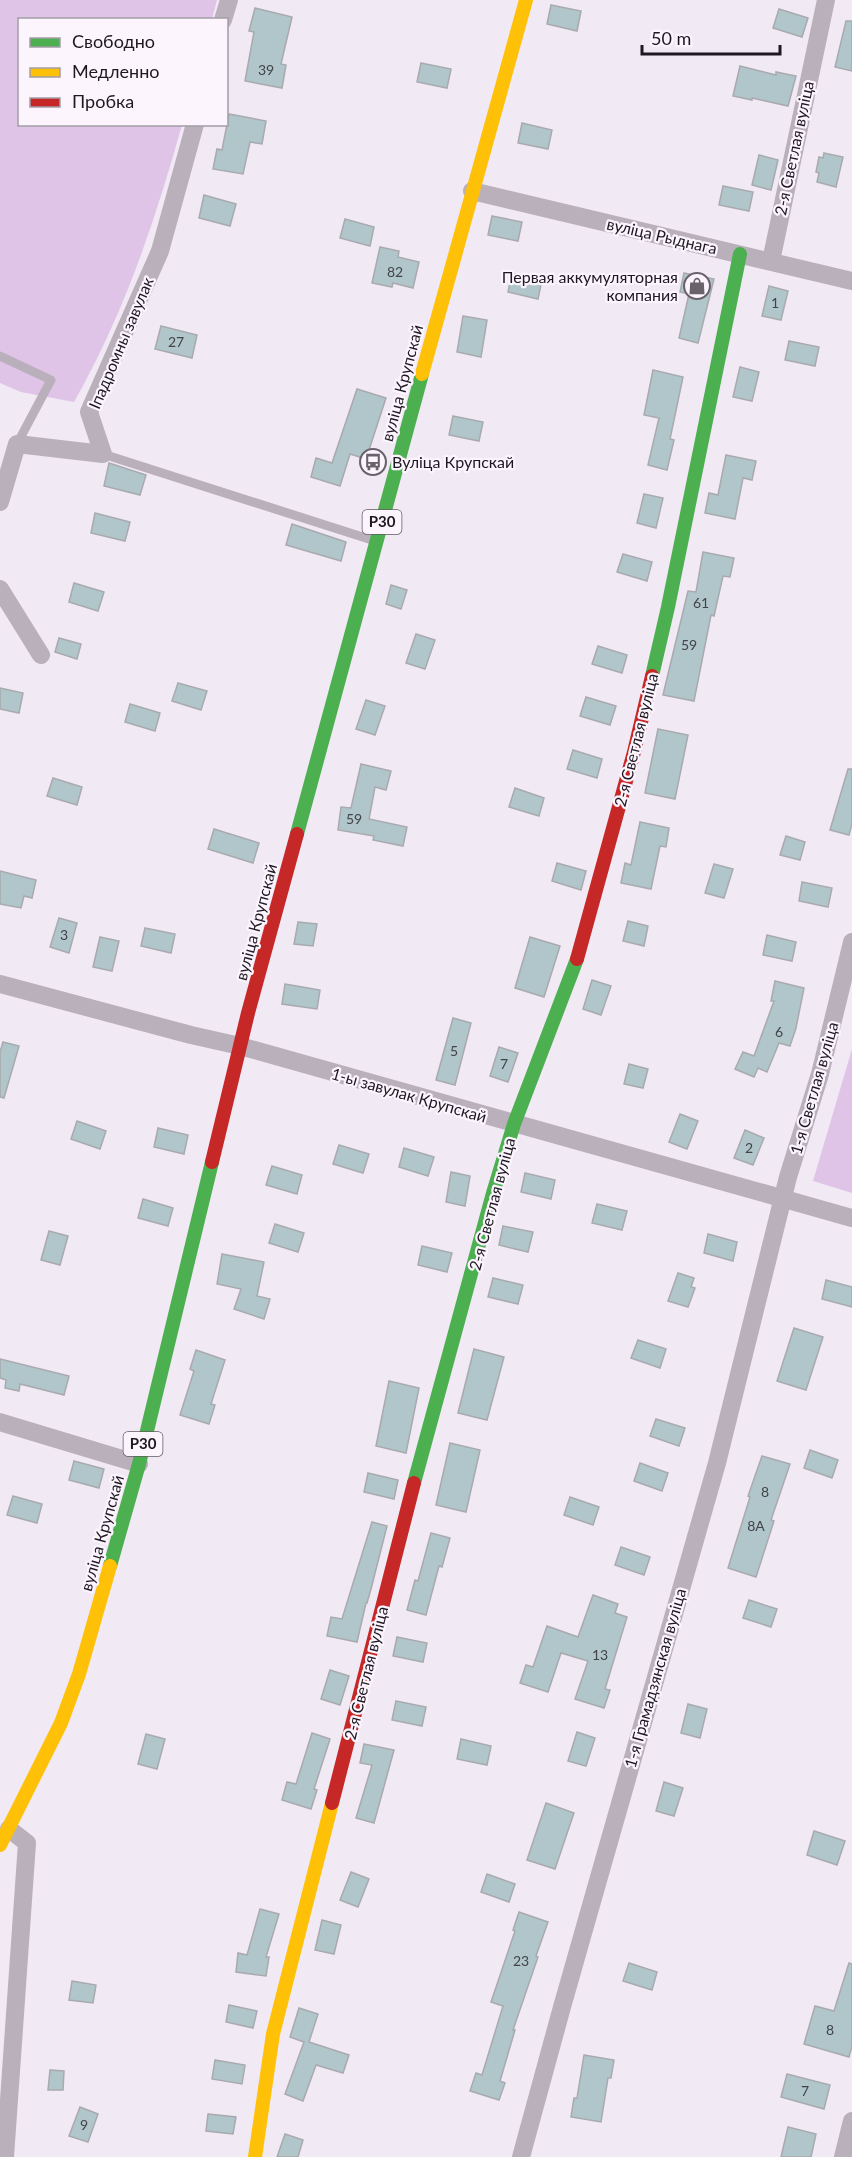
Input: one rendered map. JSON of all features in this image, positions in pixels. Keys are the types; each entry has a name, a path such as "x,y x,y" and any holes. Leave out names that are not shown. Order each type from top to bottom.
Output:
{"street":[{"path":"224,18 229,0"},
{"name":"вуліца Крупскай","path":"4,1837 61,1723 75,1684 139,1464 240,1046 526,0"},
{"name":"2-я Светлая вуліца","path":"771,261 826,0"},
{"name":"Іпадромны завулак","path":"103,454 89,412 160,251 194,126"},
{"name":"вуліца Рыднага","path":"472,191 852,281"},
{"name":"2-я Светлая вуліца","path":"255,2157 273,2034 422,1452 493,1193 514,1124 577,960 634,752 668,607 740,254"},
{"path":"0,502 17,444 103,454"},
{"path":"0,589 41,655"},
{"name":"1-я Светлая вуліца","path":"783,1198 820,1074 852,942"},
{"name":"1-ы завулак Крупскай","path":"0,984 240,1046 852,1218"},
{"name":"1-я Грамадзянская вуліца","path":"521,2157 717,1463 783,1198"},
{"path":"0,1422 139,1464"},
{"path":"4,1837 27,1843 5,2157"},
{"path":"843,2157 852,2121"}],"lane":[{"path":"0,357 51,380 17,444"},
{"path":"103,454 377,542"}],"shaded area":[{"path":"0,0 217,0 212,18 18,18 18,126 182,126 137,266 108,335 74,402 21,392 0,383"},
{"path":"852,1049 852,1193 813,1181"}],"building":[{"path":"551,5 581,11 577,31 547,24"},
{"path":"255,8 292,17 281,64 286,65 282,88 245,81 254,32 249,31"},
{"path":"779,9 808,18 802,37 773,28"},
{"path":"846,21 852,21 852,71 835,67"},
{"path":"421,63 451,69 447,88 417,82"},
{"path":"740,66 776,75 776,72 796,76 788,106 733,96"},
{"path":"229,114 266,121 262,144 250,142 243,174 213,169 217,149 222,150"},
{"path":"522,123 552,130 548,149 518,143"},
{"path":"824,153 843,157 836,187 817,182 819,157 823,158"},
{"path":"759,155 778,160 771,190 752,185"},
{"path":"723,186 753,192 749,211 719,205"},
{"path":"204,195 236,204 230,226 199,218"},
{"path":"492,216 522,222 518,241 488,235"},
{"path":"345,219 374,227 370,246 340,238"},
{"path":"380,247 399,251 398,257 419,262 413,288 393,283 392,287 372,283"},
{"path":"512,273 542,280 538,299 508,292"},
{"path":"684,273 714,279 698,343 679,338 689,294 680,292"},
{"path":"769,286 788,291 781,320 762,316"},
{"path":"463,316 487,320 481,357 457,352"},
{"path":"161,326 197,335 192,358 155,349"},
{"path":"789,341 819,347 815,366 785,360"},
{"path":"740,367 759,372 752,401 733,397"},
{"path":"653,370 683,377 670,439 674,440 667,470 648,465 659,418 644,415"},
{"path":"357,389 386,398 366,459 350,454 340,486 311,477 316,458 332,463"},
{"path":"453,416 483,422 479,441 449,435"},
{"path":"726,455 756,461 752,480 743,478 735,519 705,513 709,493 718,495"},
{"path":"109,463 146,475 140,495 104,486"},
{"path":"644,494 663,498 656,528 637,523"},
{"path":"95,513 130,522 125,541 91,533"},
{"path":"292,524 346,542 341,561 286,545"},
{"path":"703,552 734,558 730,577 723,576 714,616 711,615 694,701 663,695 688,591 696,592"},
{"path":"623,554 652,562 647,581 617,572"},
{"path":"74,583 104,592 98,611 69,602"},
{"path":"391,585 407,590 401,609 386,604"},
{"path":"416,634 435,640 425,669 406,663"},
{"path":"59,638 81,644 77,659 55,652"},
{"path":"598,646 627,655 622,673 592,664"},
{"path":"178,683 207,691 201,710 172,701"},
{"path":"0,688 23,693 19,713 0,709"},
{"path":"586,697 616,706 610,725 580,716"},
{"path":"366,700 385,706 375,735 356,729"},
{"path":"130,704 160,713 155,731 125,722"},
{"path":"658,729 688,735 675,799 645,793"},
{"path":"573,750 602,759 597,778 567,769"},
{"path":"361,764 391,771 386,790 375,787 369,819 407,827 403,846 373,840 374,836 338,830 341,807 351,808"},
{"path":"848,769 852,769 852,824 849,835 830,830"},
{"path":"53,778 82,787 77,805 47,796"},
{"path":"515,788 544,798 539,816 509,807"},
{"path":"640,822 669,828 666,847 660,846 651,889 621,883 625,863 631,865"},
{"path":"214,829 259,843 253,863 208,849"},
{"path":"786,836 805,842 800,860 780,855"},
{"path":"557,863 586,871 581,890 552,881"},
{"path":"714,864 733,869 724,898 705,893"},
{"path":"0,871 36,880 32,898 24,896 21,908 0,904"},
{"path":"802,882 832,888 828,907 799,901"},
{"path":"59,918 77,923 69,953 50,947"},
{"path":"628,921 648,926 644,946 623,941"},
{"path":"298,922 317,924 313,946 294,944"},
{"path":"145,928 175,934 171,953 141,946"},
{"path":"767,935 796,942 792,961 763,955"},
{"path":"100,937 119,941 112,971 93,967"},
{"path":"530,937 560,946 544,997 515,988"},
{"path":"592,980 611,986 601,1015 583,1009"},
{"path":"775,981 804,988 796,1028 790,1046 779,1043 767,1072 758,1068 754,1077 735,1069 743,1052 754,1056 774,1001 771,1001"},
{"path":"285,984 320,990 317,1009 282,1004"},
{"path":"453,1018 471,1023 455,1085 436,1080"},
{"path":"3,1042 19,1046 4,1098 0,1097 0,1052"},
{"path":"499,1047 518,1053 508,1082 490,1076"},
{"path":"629,1064 648,1069 643,1088 624,1084"},
{"path":"680,1114 698,1121 687,1149 669,1142"},
{"path":"77,1121 106,1131 100,1149 71,1139"},
{"path":"158,1128 188,1135 184,1154 154,1147"},
{"path":"745,1130 764,1138 753,1165 734,1158"},
{"path":"339,1145 369,1154 363,1173 333,1164"},
{"path":"404,1148 434,1157 428,1176 399,1167"},
{"path":"272,1166 302,1175 297,1194 266,1185"},
{"path":"451,1172 470,1176 465,1206 446,1202"},
{"path":"525,1173 555,1180 551,1199 521,1192"},
{"path":"143,1199 173,1208 168,1226 138,1218"},
{"path":"597,1204 627,1211 622,1230 592,1223"},
{"path":"275,1224 304,1233 298,1252 269,1243"},
{"path":"503,1226 533,1232 528,1252 499,1245"},
{"path":"49,1231 68,1236 60,1265 41,1260"},
{"path":"708,1234 737,1242 733,1261 704,1253"},
{"path":"422,1246 452,1253 447,1272 418,1265"},
{"path":"222,1254 264,1262 257,1296 270,1299 264,1319 234,1309 241,1289 217,1284"},
{"path":"678,1273 694,1278 691,1287 695,1288 688,1307 668,1301"},
{"path":"493,1278 523,1285 518,1304 488,1297"},
{"path":"826,1280 852,1287 852,1307 822,1299"},
{"path":"794,1328 823,1337 806,1390 777,1381"},
{"path":"638,1340 666,1349 660,1368 631,1358"},
{"path":"474,1349 504,1357 487,1420 458,1413"},
{"path":"196,1350 225,1360 211,1404 215,1405 209,1424 180,1415 194,1371 190,1369"},
{"path":"0,1359 69,1376 64,1395 20,1384 19,1391 5,1388 6,1380 0,1378"},
{"path":"389,1381 419,1388 406,1453 376,1446"},
{"path":"656,1419 685,1428 679,1446 650,1436"},
{"path":"450,1443 480,1450 466,1512 436,1505"},
{"path":"810,1450 838,1460 832,1478 804,1468"},
{"path":"762,1456 790,1464 771,1520 774,1521 756,1577 728,1568"},
{"path":"74,1461 104,1469 99,1488 69,1480"},
{"path":"640,1463 668,1473 662,1491 634,1481"},
{"path":"368,1473 398,1480 394,1499 364,1492"},
{"path":"13,1496 42,1504 37,1523 7,1515"},
{"path":"570,1497 599,1507 593,1525 564,1515"},
{"path":"372,1522 387,1526 357,1642 327,1636 331,1617 342,1619"},
{"path":"431,1533 450,1538 442,1567 439,1566 426,1615 407,1610 415,1580 418,1581"},
{"path":"621,1547 650,1557 644,1575 615,1565"},
{"path":"593,1595 618,1604 615,1613 627,1617 605,1689 610,1690 604,1708 575,1699 588,1661 561,1653 548,1692 520,1683 526,1665 533,1667 547,1626 578,1637"},
{"path":"749,1600 777,1609 771,1627 743,1618"},
{"path":"397,1637 427,1643 423,1662 393,1656"},
{"path":"330,1670 349,1676 340,1705 321,1699"},
{"path":"396,1701 426,1707 422,1726 392,1720"},
{"path":"688,1704 707,1709 700,1738 681,1733"},
{"path":"577,1732 595,1738 586,1766 568,1761"},
{"path":"312,1733 330,1739 314,1789 317,1790 311,1809 282,1800 287,1782 296,1784"},
{"path":"146,1734 165,1739 157,1769 138,1764"},
{"path":"461,1739 491,1746 487,1765 457,1759"},
{"path":"364,1744 394,1750 374,1823 356,1818 372,1765 360,1763"},
{"path":"664,1782 683,1788 674,1816 656,1811"},
{"path":"546,1803 574,1813 555,1869 527,1860"},
{"path":"814,1831 845,1841 837,1865 807,1855"},
{"path":"351,1872 369,1879 358,1907 340,1900"},
{"path":"487,1874 515,1884 509,1902 481,1892"},
{"path":"260,1909 279,1914 266,1957 269,1957 266,1976 236,1972 238,1953 247,1955"},
{"path":"519,1912 548,1922 513,2030 515,2030 500,2081 505,2083 499,2100 470,2091 476,2073 482,2075 503,2006 491,2002 515,1931 513,1930"},
{"path":"322,1920 341,1925 334,1954 315,1950"},
{"path":"629,1963 657,1972 652,1990 623,1981"},
{"path":"849,1963 852,1964 852,2046 849,2057 804,2044 815,2006 834,2011"},
{"path":"72,1981 96,1985 93,2003 69,2000"},
{"path":"229,2005 257,2011 253,2028 226,2022"},
{"path":"299,2008 318,2014 309,2042 349,2055 343,2073 316,2065 303,2101 285,2094 304,2042 290,2037"},
{"path":"584,2055 614,2060 611,2078 608,2078 601,2122 571,2117 574,2098 577,2098"},
{"path":"215,2060 245,2065 242,2084 212,2079"},
{"path":"50,2070 64,2071 63,2090 48,2090"},
{"path":"787,2074 830,2085 824,2109 781,2097"},
{"path":"80,2107 98,2114 88,2142 69,2136"},
{"path":"208,2114 236,2117 233,2134 206,2131"},
{"path":"788,2127 816,2134 811,2157 781,2157"},
{"path":"285,2134 303,2140 298,2157 277,2157"}],"traffic: fast":[{"path":"652,676 740,254"},
{"path":"297,834 422,374"},
{"path":"414,1483 514,1124 577,959"},
{"path":"110,1566 139,1464 212,1162"}],"traffic: slow":[{"path":"422,374 526,0"},
{"path":"0,1845 61,1723 79,1674 110,1566"},
{"path":"255,2157 273,2034 332,1803"}],"traffic: jam":[{"path":"577,959 634,752 652,676"},
{"path":"212,1162 248,1013 297,834"},
{"path":"332,1803 414,1483"}],"place":[{"name":"Первая аккумуляторная компания","path":"697,286"},
{"name":"Вуліца Крупскай","path":"373,462"}]}
